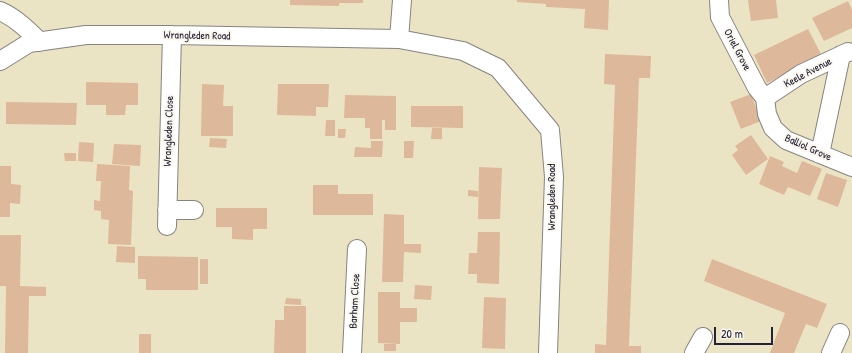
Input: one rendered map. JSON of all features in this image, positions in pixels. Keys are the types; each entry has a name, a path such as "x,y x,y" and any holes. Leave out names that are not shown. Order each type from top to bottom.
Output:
{"street":[{"path":"399,39 402,0"},
{"name":"Oriel Grove","path":"719,0 720,17 757,88 765,98"},
{"path":"0,11 8,14 40,42"},
{"name":"Wrangleden Road","path":"0,61 29,43 86,35 172,35 399,39 462,51 498,68 550,130 554,177 548,353"},
{"name":"Wrangleden Close","path":"172,35 167,218 194,210"},
{"path":"820,154 846,53"},
{"name":"Keele Avenue","path":"765,98 800,74 846,53"},
{"name":"Balliol Grove","path":"765,98 767,114 773,128 786,140 852,167"},
{"name":"Barham Close","path":"352,353 357,249"},
{"path":"694,353 703,337"}],"building":[{"path":"290,0 363,0 363,3 339,3 339,6 290,5"},
{"path":"517,0 609,0 608,30 584,28 585,9 546,7 546,4 517,2"},
{"path":"748,0 776,0 778,18 751,21"},
{"path":"848,1 852,10 852,28 824,41 812,18"},
{"path":"808,29 822,56 767,83 754,55"},
{"path":"605,54 651,56 650,78 639,78 629,346 641,346 641,353 595,353 595,344 606,345 615,85 604,84"},
{"path":"86,82 138,83 138,105 126,105 125,115 106,115 106,105 86,105"},
{"path":"202,84 224,85 223,106 233,106 233,136 201,136"},
{"path":"278,84 329,84 328,107 316,107 316,116 277,115"},
{"path":"751,94 761,121 741,129 730,102"},
{"path":"345,95 396,96 396,130 385,130 385,120 382,120 382,139 370,139 370,128 365,128 365,118 344,118"},
{"path":"6,102 77,103 76,125 6,124"},
{"path":"411,106 463,106 463,128 411,127"},
{"path":"326,120 335,120 335,136 325,136"},
{"path":"432,128 442,128 442,139 431,139"},
{"path":"338,129 346,129 345,138 338,138"},
{"path":"751,135 768,159 746,175 732,155 738,150 735,146"},
{"path":"210,138 227,139 226,148 209,147"},
{"path":"371,141 383,141 382,157 354,157 355,147 371,148"},
{"path":"404,141 414,141 413,158 404,158"},
{"path":"79,142 94,143 93,162 78,161"},
{"path":"114,144 141,145 140,166 112,164"},
{"path":"64,153 76,153 76,161 65,161"},
{"path":"770,156 784,162 782,166 797,173 802,161 822,169 810,196 788,187 784,195 759,184"},
{"path":"97,164 130,166 129,190 133,191 131,245 108,244 109,220 101,219 101,211 94,210 94,200 100,201 101,181 96,181"},
{"path":"0,166 11,166 11,184 21,185 20,204 10,203 10,217 0,217"},
{"path":"479,167 502,168 500,219 478,219"},
{"path":"826,173 847,180 838,207 817,199"},
{"path":"313,185 338,185 338,194 373,194 373,215 313,215"},
{"path":"468,190 478,191 478,197 468,196"},
{"path":"216,208 267,208 267,229 253,229 253,240 232,239 232,227 216,227"},
{"path":"384,214 404,215 404,244 421,244 421,253 404,252 403,282 382,282"},
{"path":"478,232 500,232 499,284 477,283 477,274 468,274 469,253 477,253"},
{"path":"0,235 21,235 20,286 46,287 46,296 29,296 28,353 5,353 6,286 0,286"},
{"path":"117,246 135,247 135,263 116,262"},
{"path":"138,256 198,257 198,290 146,290 146,279 138,279"},
{"path":"200,259 208,259 208,284 200,284"},
{"path":"712,259 827,304 817,328 806,324 794,353 770,353 785,313 704,281"},
{"path":"415,285 432,286 431,300 414,299"},
{"path":"378,292 400,292 400,308 417,308 417,322 400,322 400,344 378,343"},
{"path":"484,297 506,298 505,349 482,348"},
{"path":"286,298 301,299 301,305 285,304"},
{"path":"284,306 306,306 306,353 274,353 275,320 284,320"},
{"path":"139,334 151,334 151,353 139,353"},
{"path":"384,344 396,344 396,351 384,351"}]}
